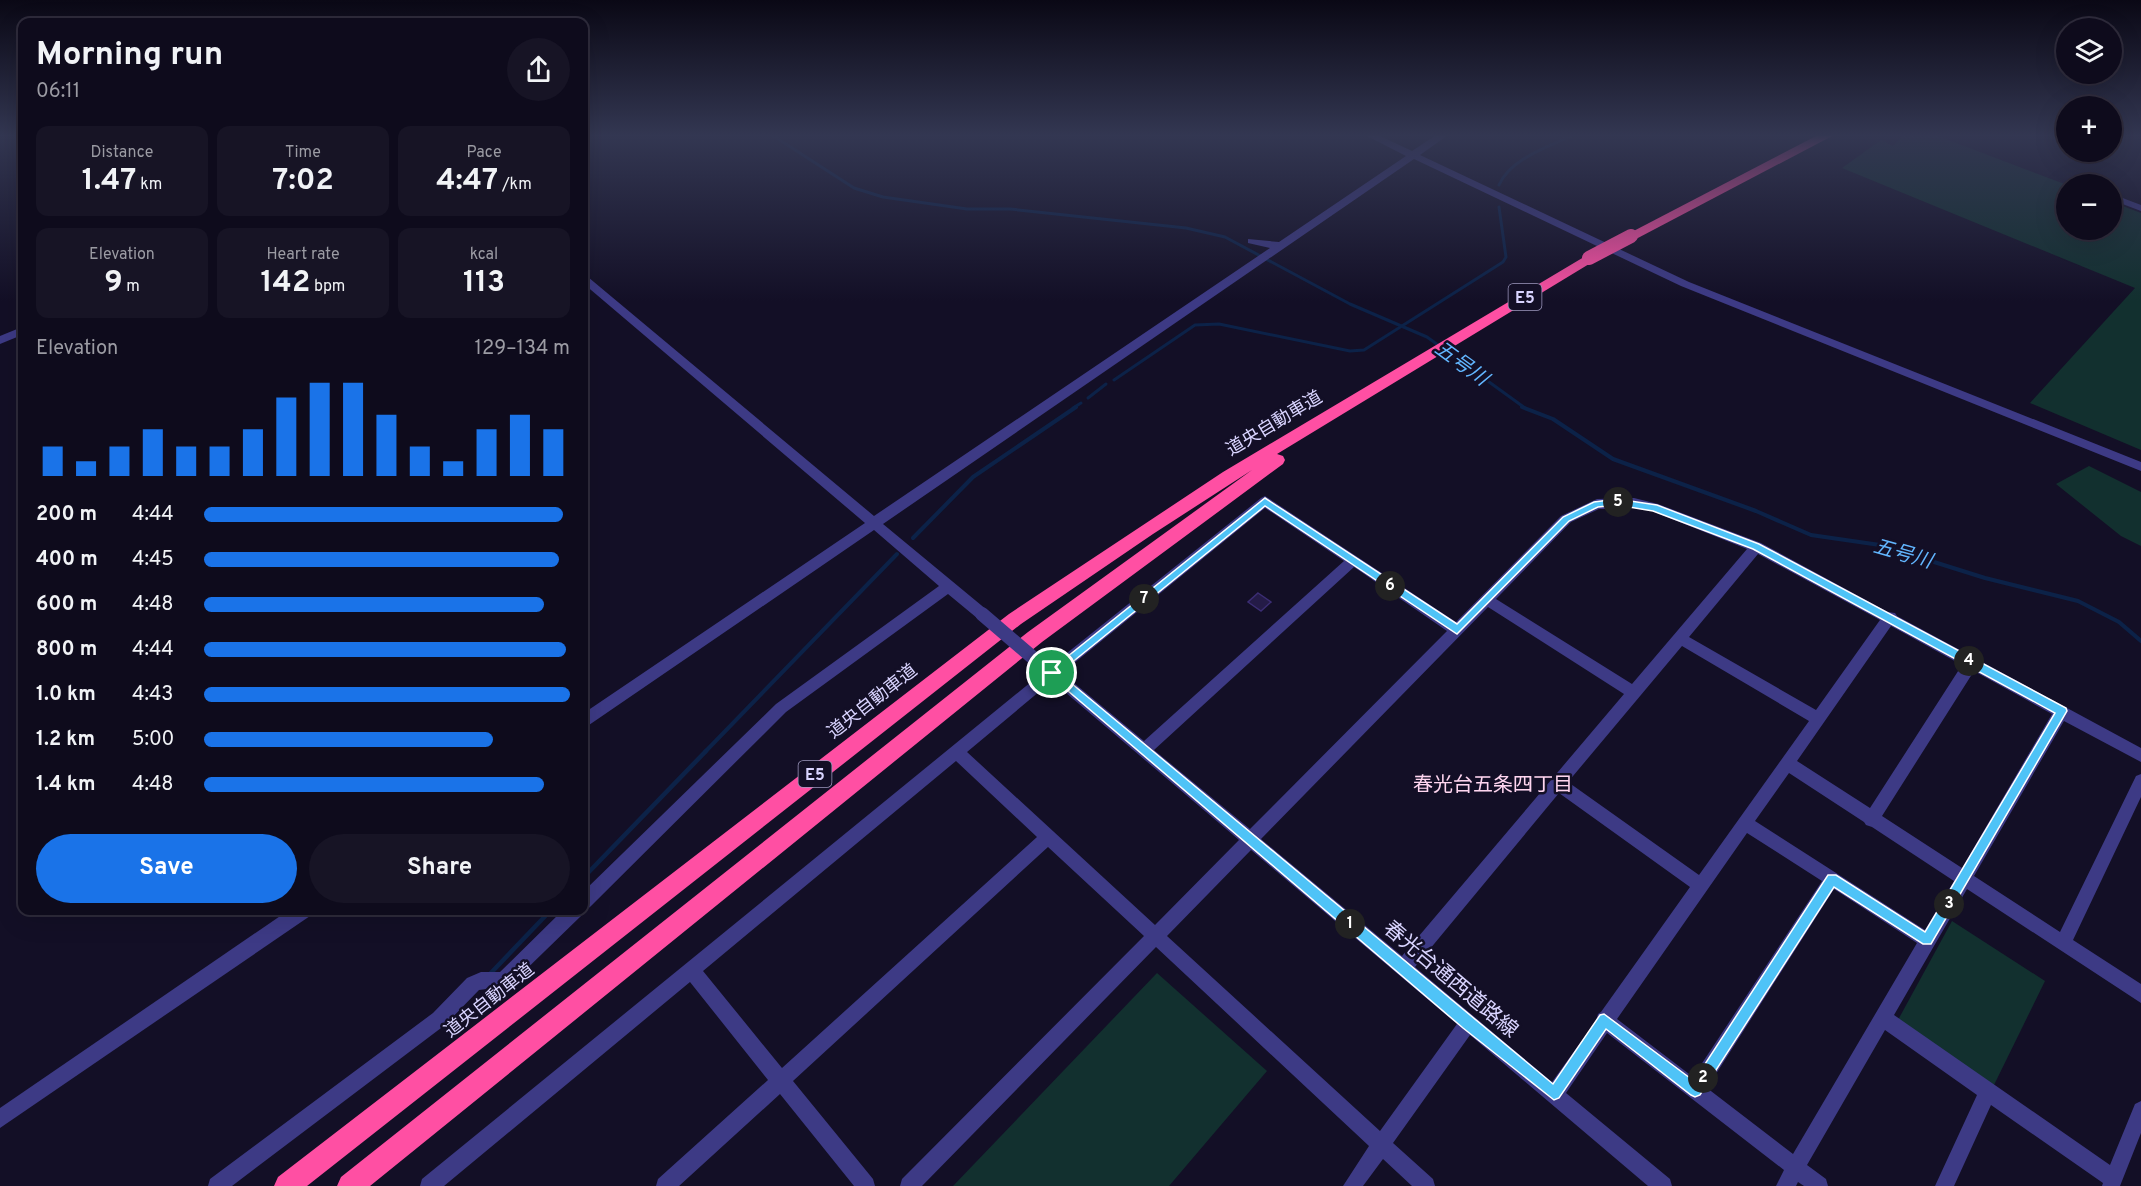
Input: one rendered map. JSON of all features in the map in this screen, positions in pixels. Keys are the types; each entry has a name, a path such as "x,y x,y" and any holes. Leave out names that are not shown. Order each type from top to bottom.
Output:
{"highway":[{"name":"道央自動車道","path":"287,1186 1007,626 1156,523 1589,258 1720,190"},
{"name":"道央自動車道","path":"350,1186 1035,637 1365,395"}],"street":[{"path":"588,718 1363,190"},
{"path":"1486,190 1685,284 2141,467"},
{"path":"2122,201 2141,208"},
{"path":"1252,241 1264,245 1284,245"},
{"name":"春光台通西道路線","path":"588,282 876,522 982,614 1663,1186"},
{"path":"0,340 18,333"},
{"path":"429,1186 956,752 1049,670 1265,501 1457,630"},
{"path":"909,1186 1566,519 1597,504 1634,503 1654,507 1756,547 1890,617 2141,755"},
{"path":"1403,968 1756,547"},
{"path":"1144,750 1352,561"},
{"path":"588,898 781,708 950,586"},
{"path":"1487,600 1635,693"},
{"path":"1554,1093 1890,617"},
{"path":"1680,638 1818,719"},
{"path":"1871,820 1971,662"},
{"path":"1785,1186 2062,711"},
{"path":"956,752 1426,1186"},
{"path":"1787,763 1871,820 2141,994"},
{"path":"2063,943 2141,780"},
{"path":"1559,784 1700,885"},
{"path":"1744,822 1927,940"},
{"path":"665,1186 1048,837"},
{"path":"1695,1090 1832,879"},
{"path":"0,1119 297,915"},
{"path":"217,1186 439,1019 473,984 484,980 503,980 570,915"},
{"path":"691,970 866,1186"},
{"path":"1883,1018 2112,1183 2141,1110"},
{"path":"1604,1020 1819,1186"},
{"path":"1352,1186 1468,1023"},
{"path":"1944,1186 1988,1092"}],"green space":[{"path":"1897,190 2056,190 2056,240 2122,240 2122,206 2141,213 2141,450 2030,403 2135,288"},
{"path":"2089,466 2141,492 2141,546 2121,536 2056,484"},
{"path":"1952,921 2045,981 1993,1087 1898,1020"},
{"path":"1157,973 1267,1071 1169,1186 953,1186"}],"building":[{"path":"1258,593 1271,602 1261,611 1248,602"}],"waterway":[{"name":"五号川","path":"862,190 883,197 967,209 1010,209 1186,228 1225,237 1350,304 1402,326"},
{"path":"1402,326 1503,262 1506,257 1499,207"},
{"path":"1114,380 1195,325 1219,324 1350,351 1364,350 1402,326"},
{"name":"五号川","path":"1402,326 1427,337 1525,408"},
{"path":"1088,398 1106,384"},
{"path":"1073,408 1081,403"},
{"path":"913,538 973,477 1076,407"},
{"name":"五号川","path":"1522,407 1553,419 1613,459 1756,511 1811,535 1880,545 1985,578 2078,601 2119,622 2141,641"},
{"path":"705,752 897,554"},
{"path":"588,873 706,751"},
{"path":"488,976 546,915"}],"district":[{"name":"春光台五条四丁目","path":"1493,784"}],"route":[{"path":"1265,501 1457,630 1566,519 1597,504 1617,502 1654,507 1756,547 2062,711 1927,940 1832,879 1695,1090 1604,1020 1554,1093 1052,673 1265,501"}]}
